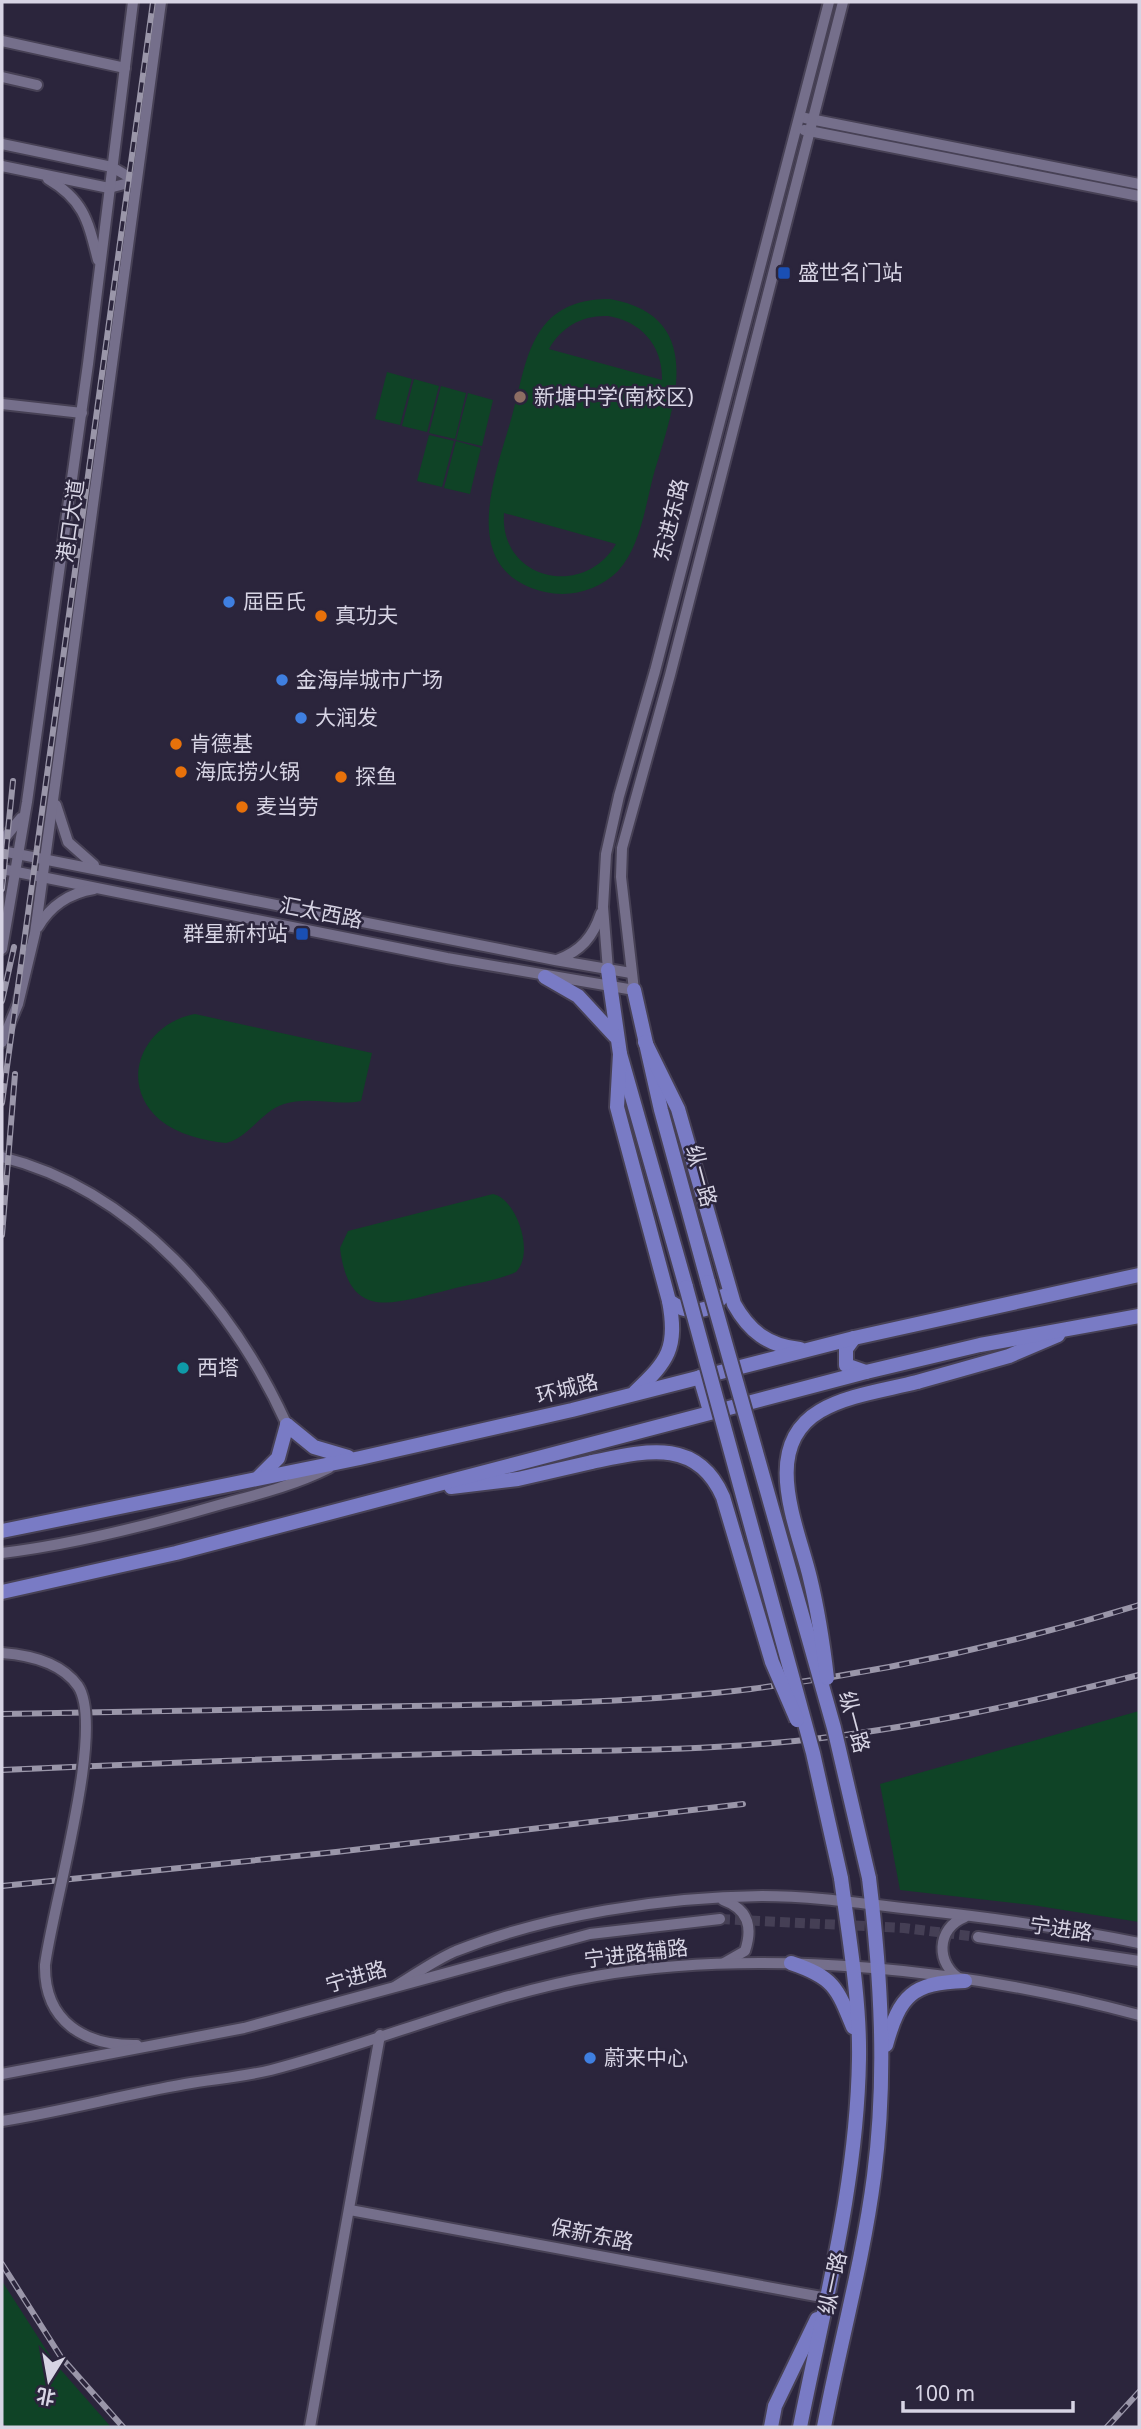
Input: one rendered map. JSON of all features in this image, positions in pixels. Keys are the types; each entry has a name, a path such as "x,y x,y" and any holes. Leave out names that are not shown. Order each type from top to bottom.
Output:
{"main road":[{"name":"东进东路","path":"608,970 620,1054"},
{"path":"545,977 578,996 617,1038"},
{"name":"东进东路","path":"634,990 645,1042"},
{"path":"645,1042 678,1109 727,1286 740,1315 754,1332 780,1346 812,1350"},
{"name":"纵一路","path":"645,1042 708,1282 834,1728 869,1878 879,1971 883,2056 869,2210 824,2427"},
{"path":"620,1054 617,1107 669,1301 673,1328 670,1351 658,1371 634,1394"},
{"name":"纵一路","path":"620,1054 813,1753 841,1878 853,1969 859,2056 851,2170 800,2427"},
{"name":"环城路","path":"2,1531 360,1458 634,1394 854,1338 1139,1275"},
{"path":"669,1301 687,1311 697,1311 717,1303 727,1286"},
{"path":"2,1592 176,1553 866,1372 1081,1325 1139,1316"},
{"path":"834,1728 819,1615 787,1486 788,1458 797,1433 819,1411 1009,1356 1081,1325"},
{"path":"854,1338 844,1357 853,1370 866,1372"},
{"path":"700,1377 710,1411"},
{"path":"259,1477 278,1458 287,1425 304,1441 325,1452 360,1458"},
{"path":"415,1490 491,1484 634,1453 664,1452 691,1459 711,1475 723,1497 778,1678 813,1753"},
{"path":"791,1963 819,1972 834,1987 853,2028 859,2056"},
{"path":"883,2056 894,2018 901,2004 913,1992 927,1985 965,1981"},
{"path":"771,2427 775,2406 827,2298"}],"street":[{"name":"港口大道","path":"2,949 27,802 82,413 133,2"},
{"name":"港口大道","path":"2,1042 18,1004 35,933 161,2"},
{"name":"东进东路","path":"608,970 603,907 606,854 618,796 655,671 829,2"},
{"name":"东进东路","path":"634,990 621,877 622,849 716,498 843,2"},
{"path":"2,41 125,68"},
{"path":"2,77 37,85"},
{"path":"796,122 1139,196"},
{"path":"810,125 1139,184"},
{"path":"2,144 112,167 136,181"},
{"path":"2,166 109,188 136,181"},
{"path":"39,174 76,199 89,225 100,268"},
{"path":"2,404 82,413"},
{"path":"54,797 68,842 89,863 106,871"},
{"path":"2,841 16,827 27,802"},
{"name":"汇太西路","path":"2,850 555,961 631,973"},
{"name":"汇太西路","path":"2,869 545,977 634,990"},
{"path":"156,899 160,882"},
{"path":"35,933 53,907 76,893 100,888"},
{"path":"555,961 576,952 591,936 603,907"},
{"path":"2,911 6,927"},
{"path":"2,1157 42,1169 91,1196 137,1228 179,1264 216,1306 249,1351 287,1425"},
{"path":"2,1553 67,1542 186,1515 296,1483 341,1462"},
{"path":"2,1653 38,1659 60,1670 78,1686 86,1709 87,1735 82,1773 46,1965 49,1999 68,2025 107,2043 172,2044"},
{"name":"宁进路辅路","path":"396,1986 456,1951 513,1932 645,1905 718,1898 761,1896 975,1916 1139,1943"},
{"path":"718,1898 733,1903 744,1914 750,1927 745,1951 721,1964"},
{"path":"965,1981 947,1968 942,1946 950,1926 957,1920 975,1916"},
{"name":"宁进路","path":"2,2074 172,2044 590,1934 720,1919"},
{"name":"宁进路","path":"978,1937 1139,1961"},
{"name":"宁进路辅路","path":"2,2121 272,2070 380,2035 593,1976 651,1968 791,1963 879,1971 965,1981 1139,2015"},
{"path":"310,2427 380,2035"},
{"name":"保新东路","path":"350,2210 827,2298"}],"green space":[{"path":"601,299 610,299 642,309 662,325 673,346 677,370 674,396 641,527 632,551 618,571 602,583 584,591 555,594 517,581 500,564 491,542 489,518 492,492 525,366 534,342 547,322 561,311","holes":["608,316 631,323 648,337 659,356 662,380 549,349 560,334 574,324 590,318","504,513 616,544 602,561 584,572 565,576 546,574 529,567 515,554 506,536"]},
{"path":"387,372 412,379 400,425 375,419"},
{"path":"414,379 439,386 427,432 402,426"},
{"path":"441,386 466,393 455,439 429,433"},
{"path":"468,393 493,400 482,446 456,440"},
{"path":"429,435 454,441 442,487 417,481"},
{"path":"456,441 481,448 470,494 444,488"},
{"path":"195,1014 372,1053 361,1101 303,1101 284,1104 268,1113 241,1136 226,1143 200,1139 174,1129 160,1120 147,1105 140,1089 138,1072 150,1041 162,1029 177,1020"},
{"path":"493,1194 502,1198 509,1206 521,1228 524,1253 516,1272 392,1302 377,1302 364,1298 353,1288 345,1272 340,1248 348,1231"},
{"path":"1139,1711 1139,1922 1032,1905 900,1890 880,1784"},
{"path":"2,2281 54,2362 111,2427 7,2427 2,2422"}],"tunnel":[{"path":"720,1919 904,1928 978,1937"}],"railway":[{"path":"2,1103 153,2"},
{"path":"2,889 13,781"},
{"path":"2,1001 14,947"},
{"path":"2,1235 15,1074"},
{"path":"2,1714 539,1703 709,1694 849,1674 947,1655 1139,1605"},
{"path":"2,1770 296,1758 755,1745 882,1730 1011,1705 1139,1675"},
{"path":"2,1886 336,1852 743,1804"},
{"path":"2,2264 61,2357 123,2427"},
{"path":"1107,2427 1139,2392"}],"place":[{"name":"盛世名门站","path":"784,273"},
{"name":"新塘中学(南校区)","path":"520,397"},
{"name":"屈臣氏","path":"229,602"},
{"name":"真功夫","path":"321,616"},
{"name":"金海岸城市广场","path":"282,680"},
{"name":"大润发","path":"301,718"},
{"name":"肯德基","path":"176,744"},
{"name":"海底捞火锅","path":"181,772"},
{"name":"探鱼","path":"341,777"},
{"name":"麦当劳","path":"242,807"},
{"name":"群星新村站","path":"302,934"},
{"name":"西塔","path":"183,1368"},
{"name":"蔚来中心","path":"590,2058"}]}
